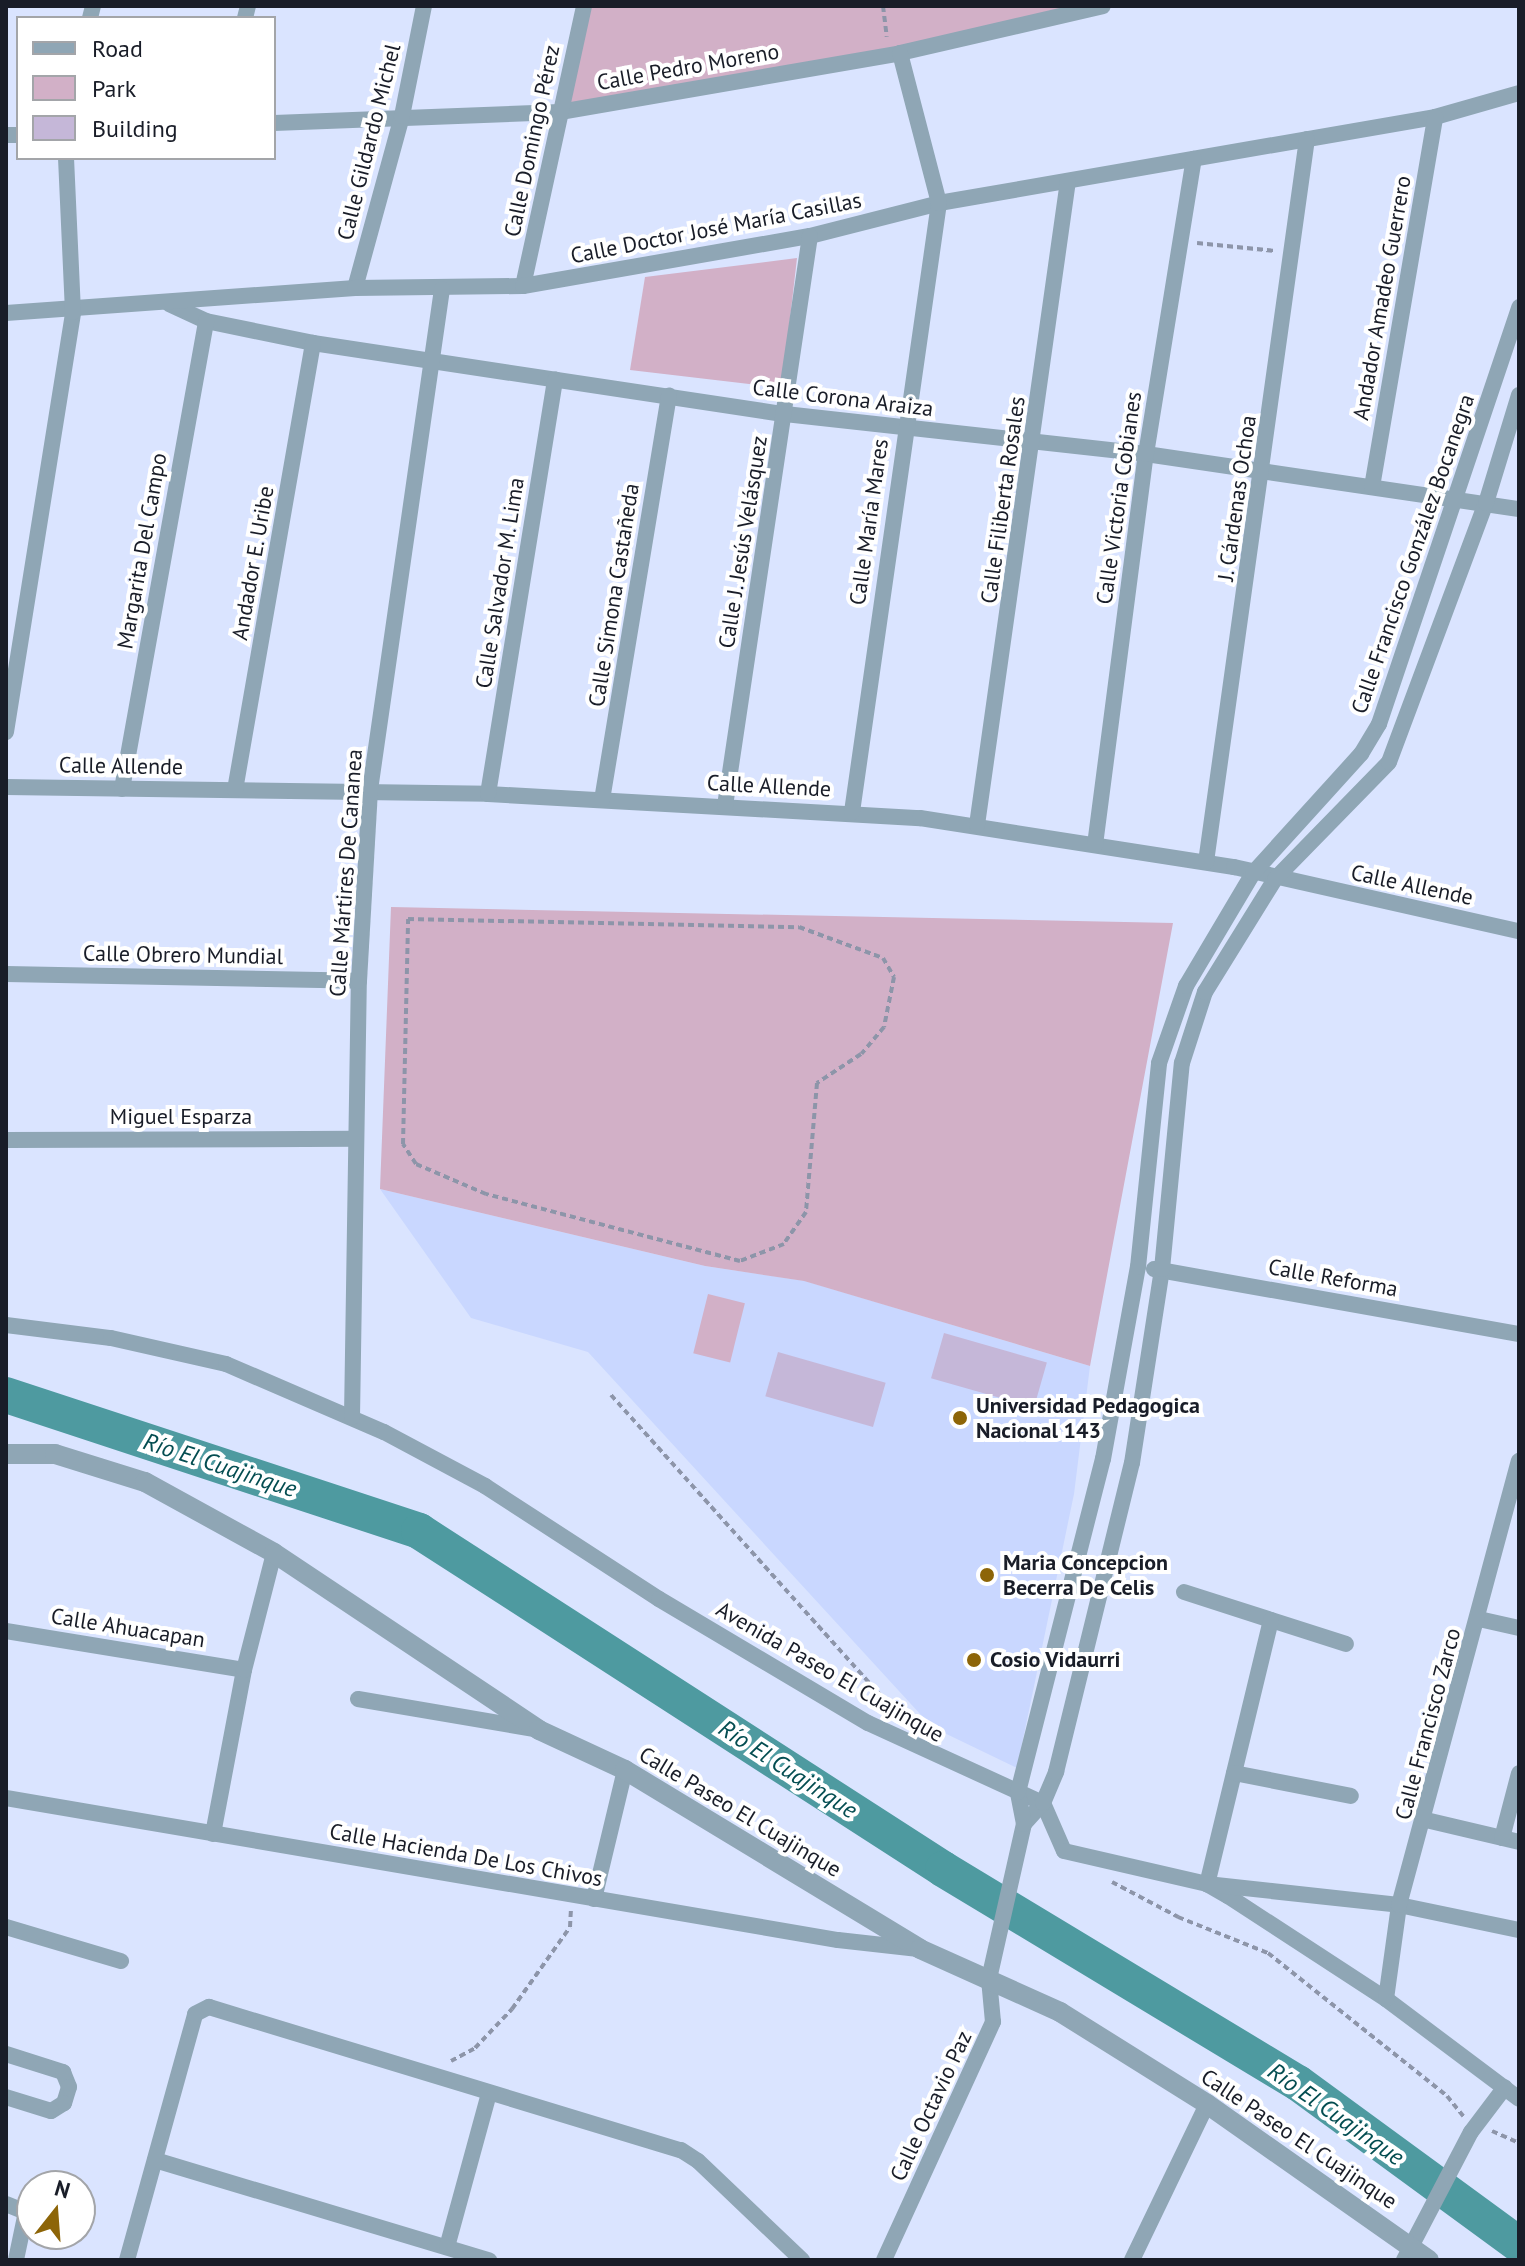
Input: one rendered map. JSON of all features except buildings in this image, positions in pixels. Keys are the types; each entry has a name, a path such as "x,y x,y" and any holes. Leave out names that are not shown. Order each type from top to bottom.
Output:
{"street":[{"name":"Calle Gildardo Michel","path":"355,288 402,116 424,6"},
{"name":"Calle Domingo Pérez","path":"523,286 584,6"},
{"name":"Calle Pedro Moreno","path":"276,123 560,112 900,53 1060,12 1103,6"},
{"name":"Calle María Mares","path":"852,812 904,427 939,203 900,53"},
{"name":"Calle Doctor José María Casillas","path":"6,313 73,312 355,288 523,286 810,236 939,203 1435,117 1519,93"},
{"name":"Andador Amadeo Guerrero","path":"1372,487 1435,117"},
{"name":"J. Cárdenas Ochoa","path":"1206,862 1264,472 1307,139"},
{"name":"Calle Victoria Cobianes","path":"1095,845 1146,454 1194,159"},
{"path":"6,732 73,312 66,160"},
{"name":"Calle Filiberta Rosales","path":"977,825 1034,443 1068,181"},
{"name":"Calle J. Jesús Velásquez","path":"725,806 810,236"},
{"name":"Calle Mártires De Cananea","path":"352,1417 359,981 370,790 435,361 442,289"},
{"name":"Calle Corona Araiza","path":"167,304 206,321 313,343 785,414 1146,454 1456,497 1519,509"},
{"name":"Calle Francisco González Bocanegra","path":"1018,1792 1103,1459 1138,1267 1159,1063 1186,986 1253,873 1361,754 1379,724 1519,307"},
{"name":"Margarita Del Campo","path":"122,789 206,321"},
{"name":"Andador E. Uribe","path":"235,790 313,343"},
{"name":"Calle Salvador M. Lima","path":"488,794 555,379"},
{"path":"1024,1824 1043,1803 1060,1758 1132,1463 1162,1269 1182,1063 1205,992 1275,879 1389,762 1486,503 1519,395"},
{"name":"Calle Simona Castañeda","path":"602,800 669,396"},
{"name":"Calle Allende","path":"6,787 370,790 852,812 977,825 1206,862 1519,931"},
{"name":"Calle Obrero Mundial","path":"6,974 359,981"},
{"name":"Miguel Esparza","path":"6,1140 356,1139"},
{"name":"Calle Reforma","path":"1138,1267 1519,1334"},
{"name":"Avenida Paseo El Cuajinque","path":"6,1325 111,1338 226,1364 352,1417 485,1486 659,1599 868,1723 1043,1803"},
{"name":"Calle Paseo El Cuajinque","path":"6,1454 55,1454 145,1482 274,1553 539,1730 625,1770 920,1949 1060,2012 1207,2104 1407,2252 1429,2260"},
{"path":"1103,1459 1132,1463"},
{"name":"Calle Francisco Zarco","path":"1386,1999 1399,1905 1426,1820 1519,1461"},
{"path":"213,1834 244,1670 274,1553"},
{"path":"1184,1592 1346,1644"},
{"path":"1479,1619 1519,1628"},
{"path":"1207,1884 1271,1620"},
{"name":"Calle Ahuacapan","path":"6,1631 244,1670"},
{"path":"358,1699 539,1730"},
{"path":"594,1899 625,1770"},
{"path":"1234,1773 1351,1796"},
{"path":"1426,1820 1511,1840 1519,1773"},
{"name":"Calle Octavio Paz","path":"884,2260 993,2022 989,1979 1024,1824 1018,1792"},
{"name":"Calle Hacienda De Los Chivos","path":"6,1798 594,1899 920,1949"},
{"path":"1043,1803 1064,1851 1207,1884 1399,1905 1519,1930"},
{"path":"1207,1884 1386,1999 1519,2099"},
{"path":"6,1927 121,1961"},
{"path":"127,2260 201,2008 681,2150 698,2161 802,2260"},
{"path":"6,2054 63,2072 69,2087 64,2103 51,2111 6,2097"},
{"path":"1407,2252 1422,2222 1505,2087"},
{"path":"447,2247 489,2093"},
{"path":"1132,2260 1207,2104"},
{"path":"155,2160 489,2260"},
{"path":"6,2204 26,2212 16,2260"}],"path":[{"path":"883,6 887,37"},
{"path":"1180,241 1290,252"},
{"path":"408,919 799,927 883,958 894,977 884,1027 861,1054 817,1083 806,1212 784,1244 740,1261 582,1221 450,1181 416,1164 403,1144 408,919"},
{"path":"611,1395 905,1723"},
{"path":"1107,1879 1178,1917 1268,1953 1447,2096 1459,2113"},
{"path":"428,2074 475,2048 512,2009 570,1927 572,1895"},
{"path":"1477,2130 1519,2143"}],"shaded area":[{"path":"380,1189 705,1266 805,1281 1090,1366 1074,1494 1017,1768 932,1727 588,1352 471,1318"}],"green space":[{"path":"584,6 1062,6 1059,17 560,112"},
{"path":"797,258 782,388 630,370 645,277"},
{"path":"391,907 1173,923 1090,1366 804,1281 705,1266 380,1189"},
{"path":"708,1294 745,1303 730,1362 693,1353"}],"waterway":[{"name":"Río El Cuajinque","path":"6,1395 419,1531 943,1869 1298,2083 1519,2245"}],"place":[{"name":"Universidad Pedagogica Nacional 143","path":"960,1418"},
{"name":"Maria Concepcion Becerra De Celis","path":"987,1575"},
{"name":"Cosio Vidaurri","path":"974,1660"}]}
